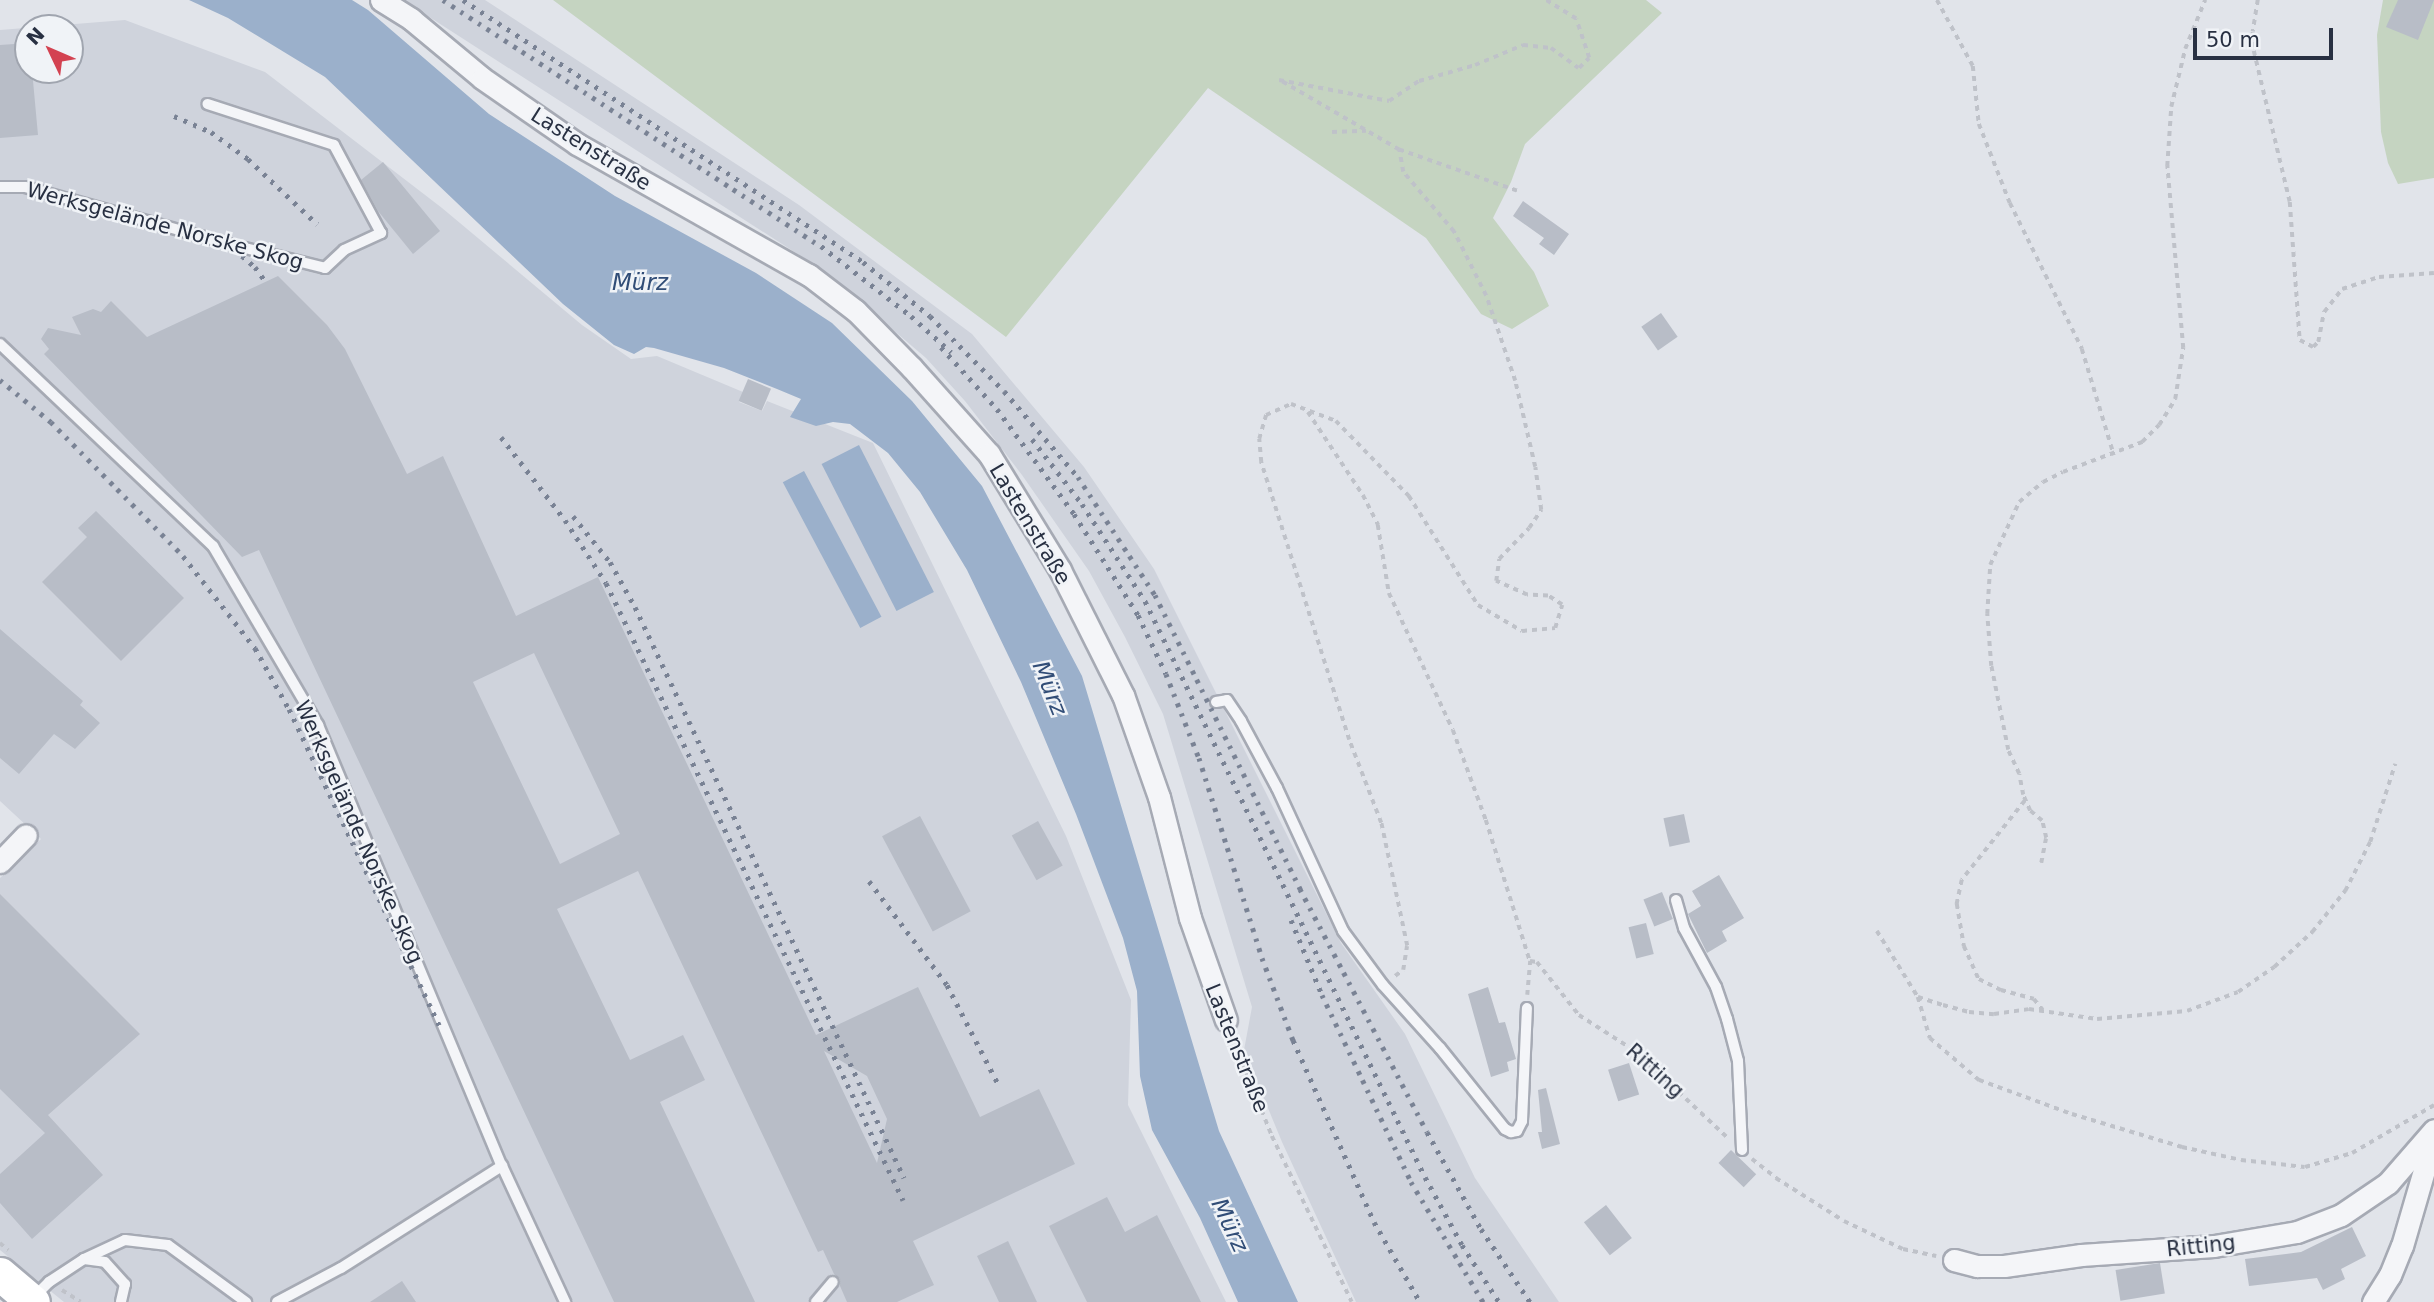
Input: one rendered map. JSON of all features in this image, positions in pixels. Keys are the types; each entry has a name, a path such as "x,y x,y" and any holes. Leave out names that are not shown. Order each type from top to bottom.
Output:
{"main road":[{"path":"0,1274 31,1301"}],"street":[{"name":"Lastenstraße","path":"381,0 411,19 482,78 576,144 725,230 775,254 856,311 912,368 989,454 1060,570 1146,735 1190,918 1226,1020"},
{"path":"0,862 26,835"},
{"name":"Ritting","path":"1954,1261 1977,1266 2004,1266 2081,1255 2214,1246 2297,1233 2341,1215 2388,1183 2434,1129"},
{"path":"2373,1302 2390,1275 2402,1246 2434,1136"}],"lane":[{"name":"Werksgelände Norske Skog","path":"0,187 25,187 325,268 344,250 381,233 334,145 208,104"},
{"name":"Werksgelände Norske Skog","path":"0,344 213,546 318,725 502,1166 565,1302"},
{"path":"1216,702 1227,700 1237,715 1277,788 1343,931 1383,985 1440,1048 1505,1129 1511,1132 1520,1127 1522,1121 1527,1008"},
{"path":"1676,900 1684,928 1716,987 1727,1018 1738,1061 1742,1150"},
{"path":"277,1302 341,1268 502,1166"},
{"path":"31,1301 49,1282 85,1259 125,1240 168,1245 247,1302"},
{"path":"85,1259 105,1262 125,1284 121,1302"},
{"path":"816,1302 833,1282"}],"path":[{"path":"1517,191 1399,150 1279,80 1389,101 1419,81 1524,45 1551,48 1579,68 1589,58 1576,19 1546,0"},
{"path":"1937,0 1973,66 1979,124 2010,203 2082,349 2114,455"},
{"path":"2041,863 2046,838 2042,821 2030,811 2025,801 2019,774 2008,750 1991,666 1987,614 1990,565 2019,502 2043,482 2063,471 2114,455 2142,442 2159,425 2175,399 2183,348 2167,166 2174,95 2185,49 2205,0"},
{"path":"2258,0 2253,32 2255,51 2290,202 2300,340 2314,348 2319,342 2323,312 2342,289 2379,277 2434,272"},
{"path":"1332,132 1368,131"},
{"path":"1383,985 1403,970 1407,946 1381,823 1349,740 1261,463 1258,439 1266,415 1291,404 1336,421 1409,496 1478,605 1522,631 1555,628 1562,605 1548,596 1527,595 1496,581 1499,559 1530,528 1541,510 1535,467 1515,381 1486,296 1454,232 1403,172 1399,150"},
{"path":"1307,410 1363,495 1378,526 1389,593 1453,730 1486,820 1530,961 1527,1008"},
{"path":"1918,997 1969,1012 2044,1011 2097,1019 2187,1011 2238,992 2274,967 2312,932 2345,891 2370,842 2395,764"},
{"path":"2025,801 1962,880 1957,904 1964,946 1979,979 2001,990 2034,999 2044,1011"},
{"path":"1877,931 1918,997 1930,1038 1979,1080 2072,1114 2182,1147 2230,1157 2305,1167 2352,1153 2434,1105"},
{"name":"Ritting","path":"1530,961 1537,962 1544,969 1579,1015 1635,1051 1776,1178 1844,1221 1903,1249 1954,1261"},
{"name":"Lastenstraße","path":"1226,1020 1272,1136 1352,1302"}],"shaded area":[{"path":"403,0 485,0 799,205 972,334 1084,467 1154,569 1341,943 1405,1034 1475,1178 1559,1302 1356,1302 1282,1142 1244,1050 1252,1007 1163,714 1089,571 1022,475 965,401 926,358 824,271"},
{"path":"125,20 265,72 442,208 582,325 631,359 657,356 743,392 739,402 762,411 767,401 873,443 1066,836 1131,1000 1128,1105 1226,1302 64,1302 0,1250 0,878 41,839 0,801 0,30 14,29 14,84 84,84 84,23"}],"green space":[{"path":"553,0 1646,0 1662,13 1525,144 1511,182 1493,218 1534,272 1549,306 1512,329 1481,314 1426,238 1208,88 1006,337"},
{"path":"2383,0 2434,0 2434,178 2398,184 2388,163 2381,132 2377,35"}],"water":[{"name":"Mürz","path":"189,0 352,0 368,10 489,114 615,196 756,273 832,323 912,401 982,486 1082,676 1219,1131 1298,1302 1238,1302 1200,1218 1152,1130 1140,1076 1137,991 1123,938 1076,814 1021,682 967,570 920,492 888,453 850,424 833,422 816,426 790,417 801,399 724,368 654,348 646,347 634,354 614,345 563,304 325,77 228,18"},
{"path":"859,445 934,592 896,611 822,464"},
{"path":"804,471 881,617 860,628 783,482"}],"building":[{"path":"2398,0 2434,0 2418,40 2386,27"},
{"path":"14,44 14,84 33,84 38,135 0,138 0,45"},
{"path":"383,162 440,231 413,254 378,211 361,180"},
{"path":"1523,201 1569,234 1554,255 1539,244 1544,238 1513,216"},
{"path":"278,276 327,325 345,349 407,474 443,456 516,616 598,577 816,1035 918,987 980,1117 1039,1089 1075,1164 913,1241 934,1285 897,1302 847,1302 840,1279 834,1274 823,1250 818,1252 638,871 557,909 630,1060 683,1035 705,1080 660,1102 755,1302 614,1302 259,550 242,557 44,354 49,349 41,339 48,328 81,335 72,317 93,309 101,312 111,301 147,337","holes":["534,653 620,834 560,864 473,682","824,1051 867,1076 887,1119 877,1163"]},
{"path":"1661,313 1678,337 1658,351 1641,327"},
{"path":"748,379 771,389 762,411 739,401"},
{"path":"96,511 184,598 121,661 42,582 87,537 78,528"},
{"path":"0,629 83,701 80,705 100,723 75,749 54,734 19,774 0,758"},
{"path":"1684,814 1690,842 1669,847 1663,818"},
{"path":"920,816 971,911 933,932 882,836"},
{"path":"1038,821 1063,866 1036,880 1012,836"},
{"path":"1719,875 1744,918 1722,931 1727,941 1707,953 1688,914 1701,906 1692,891"},
{"path":"1662,892 1673,919 1654,926 1643,899"},
{"path":"0,894 140,1034 48,1115 103,1175 32,1239 0,1203 0,1174 45,1133 0,1089"},
{"path":"1646,923 1654,954 1636,958 1629,927"},
{"path":"1488,987 1499,1023 1505,1022 1516,1059 1507,1062 1509,1071 1491,1077 1468,994"},
{"path":"1629,1063 1639,1094 1618,1101 1608,1070"},
{"path":"1546,1088 1560,1144 1542,1149 1538,1132 1542,1132 1538,1090"},
{"path":"1731,1150 1756,1174 1744,1187 1718,1163"},
{"path":"1107,1197 1125,1232 1157,1215 1201,1302 1087,1302 1049,1226"},
{"path":"1606,1205 1632,1238 1610,1255 1584,1222"},
{"path":"2352,1227 2366,1256 2341,1269 2345,1279 2323,1290 2317,1278 2249,1286 2245,1259 2301,1252"},
{"path":"1008,1241 1037,1302 999,1302 977,1256"},
{"path":"2160,1263 2165,1294 2120,1301 2116,1270"},
{"path":"402,1281 416,1302 370,1302"}],"railway":[{"path":"443,0 821,246 911,316 951,352"},
{"path":"463,0 863,262 930,316 1004,391 1078,477 1155,595 1300,889 1427,1132 1481,1229 1530,1302"},
{"path":"174,116 211,132 248,159 317,224"},
{"path":"218,235 255,267 266,282"},
{"path":"941,347 997,409 1074,514 1138,615 1166,674 1199,758 1262,958 1293,1040 1374,1222 1420,1302"},
{"path":"0,380 51,422 183,556 255,648 289,709 439,1025"},
{"path":"501,437 565,520 606,583 903,1200"},
{"path":"1032,439 1082,504 1145,601 1425,1177 1462,1245 1499,1302"},
{"path":"573,516 610,562 635,607 904,1178"},
{"path":"869,881 947,985 997,1082"},
{"path":"1291,920 1322,995 1411,1182 1483,1302"}]}
